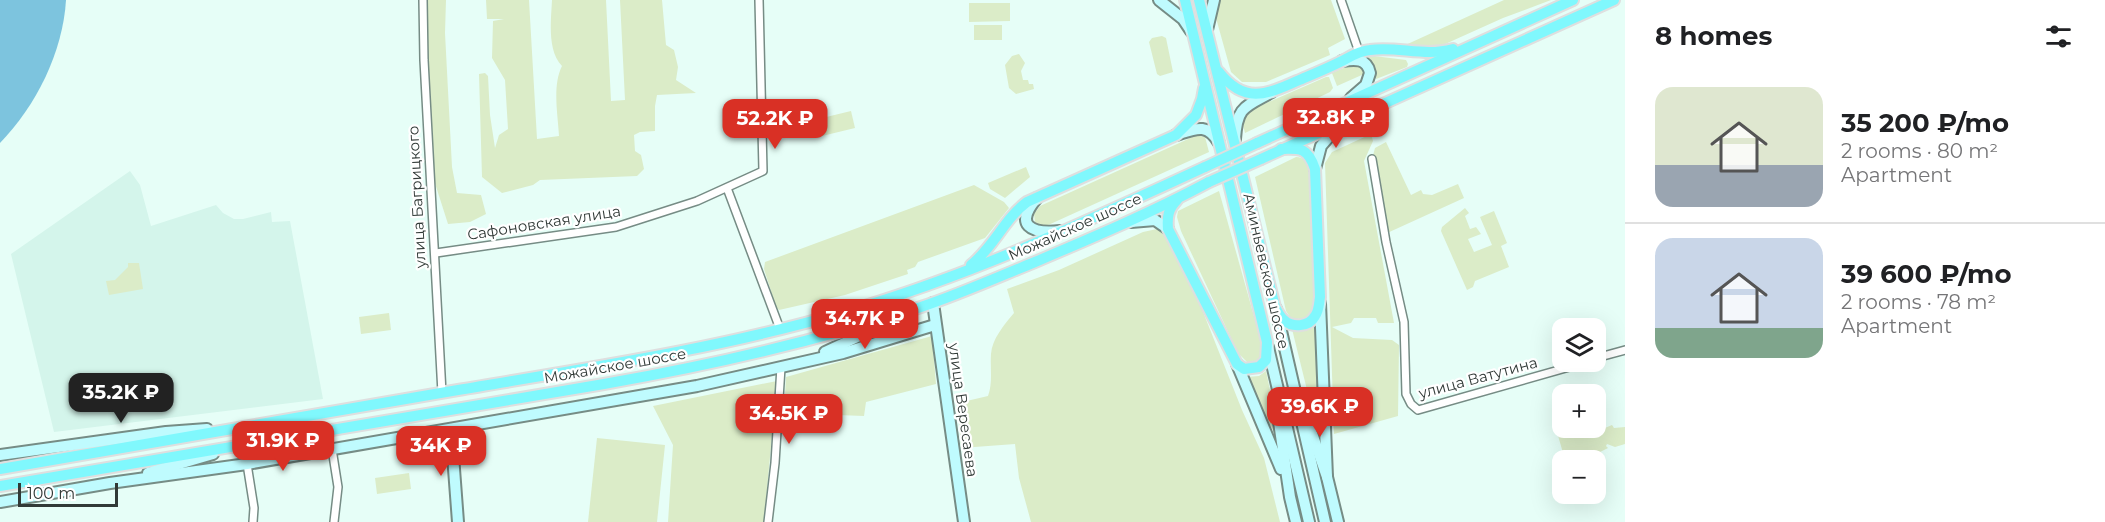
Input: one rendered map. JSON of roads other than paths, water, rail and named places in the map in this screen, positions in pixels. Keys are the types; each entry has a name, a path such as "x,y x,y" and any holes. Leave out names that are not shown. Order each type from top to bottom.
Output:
{"main road":[{"path":"1159,0 1183,19 1193,34"},
{"name":"Аминьевское шоссе","path":"1185,0 1309,522"},
{"name":"Аминьевское шоссе","path":"1199,0 1235,140 1325,522"},
{"path":"1207,30 1214,0"},
{"path":"1235,140 1236,123 1244,108 1359,52 1390,50 1432,53 1488,38 1573,0"},
{"name":"Можайское шоссе","path":"0,486 703,366 794,344 933,303 1026,266 1121,224 1281,149 1614,0"},
{"name":"Можайское шоссе","path":"0,469 675,353 855,309 956,274 1063,231 1488,38"},
{"path":"1339,62 1359,60 1365,63 1370,73 1366,85 1343,104"},
{"path":"1216,68 1225,79 1243,92 1258,95 1275,91"},
{"path":"1176,135 1191,121 1199,108 1204,90 1204,78"},
{"path":"1315,169 1322,145 1342,122"},
{"path":"956,274 988,250 1018,209 1038,197 1191,130 1210,131 1220,144"},
{"path":"1281,149 1300,149 1312,160 1315,169 1327,477"},
{"path":"1185,195 1169,210 1168,229 1237,364 1280,464 1296,522"},
{"path":"1038,197 1027,213 1032,230 1063,231"},
{"path":"1121,224 1151,220 1159,221 1168,229"},
{"path":"1275,307 1284,320 1290,324 1304,325 1316,316 1320,297"},
{"name":"улица Вересаева","path":"933,303 964,522"},
{"path":"797,363 849,342 919,307"},
{"path":"0,502 110,483 247,464 697,387 843,353 935,325"},
{"path":"1237,364 1244,369 1259,368 1266,360 1267,342"},
{"path":"1272,362 1290,497"},
{"path":"1287,362 1327,477 1338,522"},
{"path":"0,455 166,432 246,426"},
{"path":"451,429 458,522"},
{"path":"110,483 248,444"}],"street":[{"name":"улица Багрицкого","path":"423,0 424,60 442,393"},
{"name":"Сафоновская улица","path":"436,253 616,227 660,214 727,188 763,171 759,0"},
{"path":"1341,0 1359,52"},
{"name":"улица Ватутина","path":"1372,159 1386,242 1404,322 1406,394 1411,404 1418,410 1552,372"},
{"path":"727,188 780,329"},
{"path":"1606,355 1625,350"},
{"path":"768,522 775,462 781,367"},
{"path":"332,449 338,487 334,522"},
{"path":"247,464 254,508 253,522"}],"water":[{"path":"0,0 66,0 59,39 45,77 25,112 0,143"}]}
